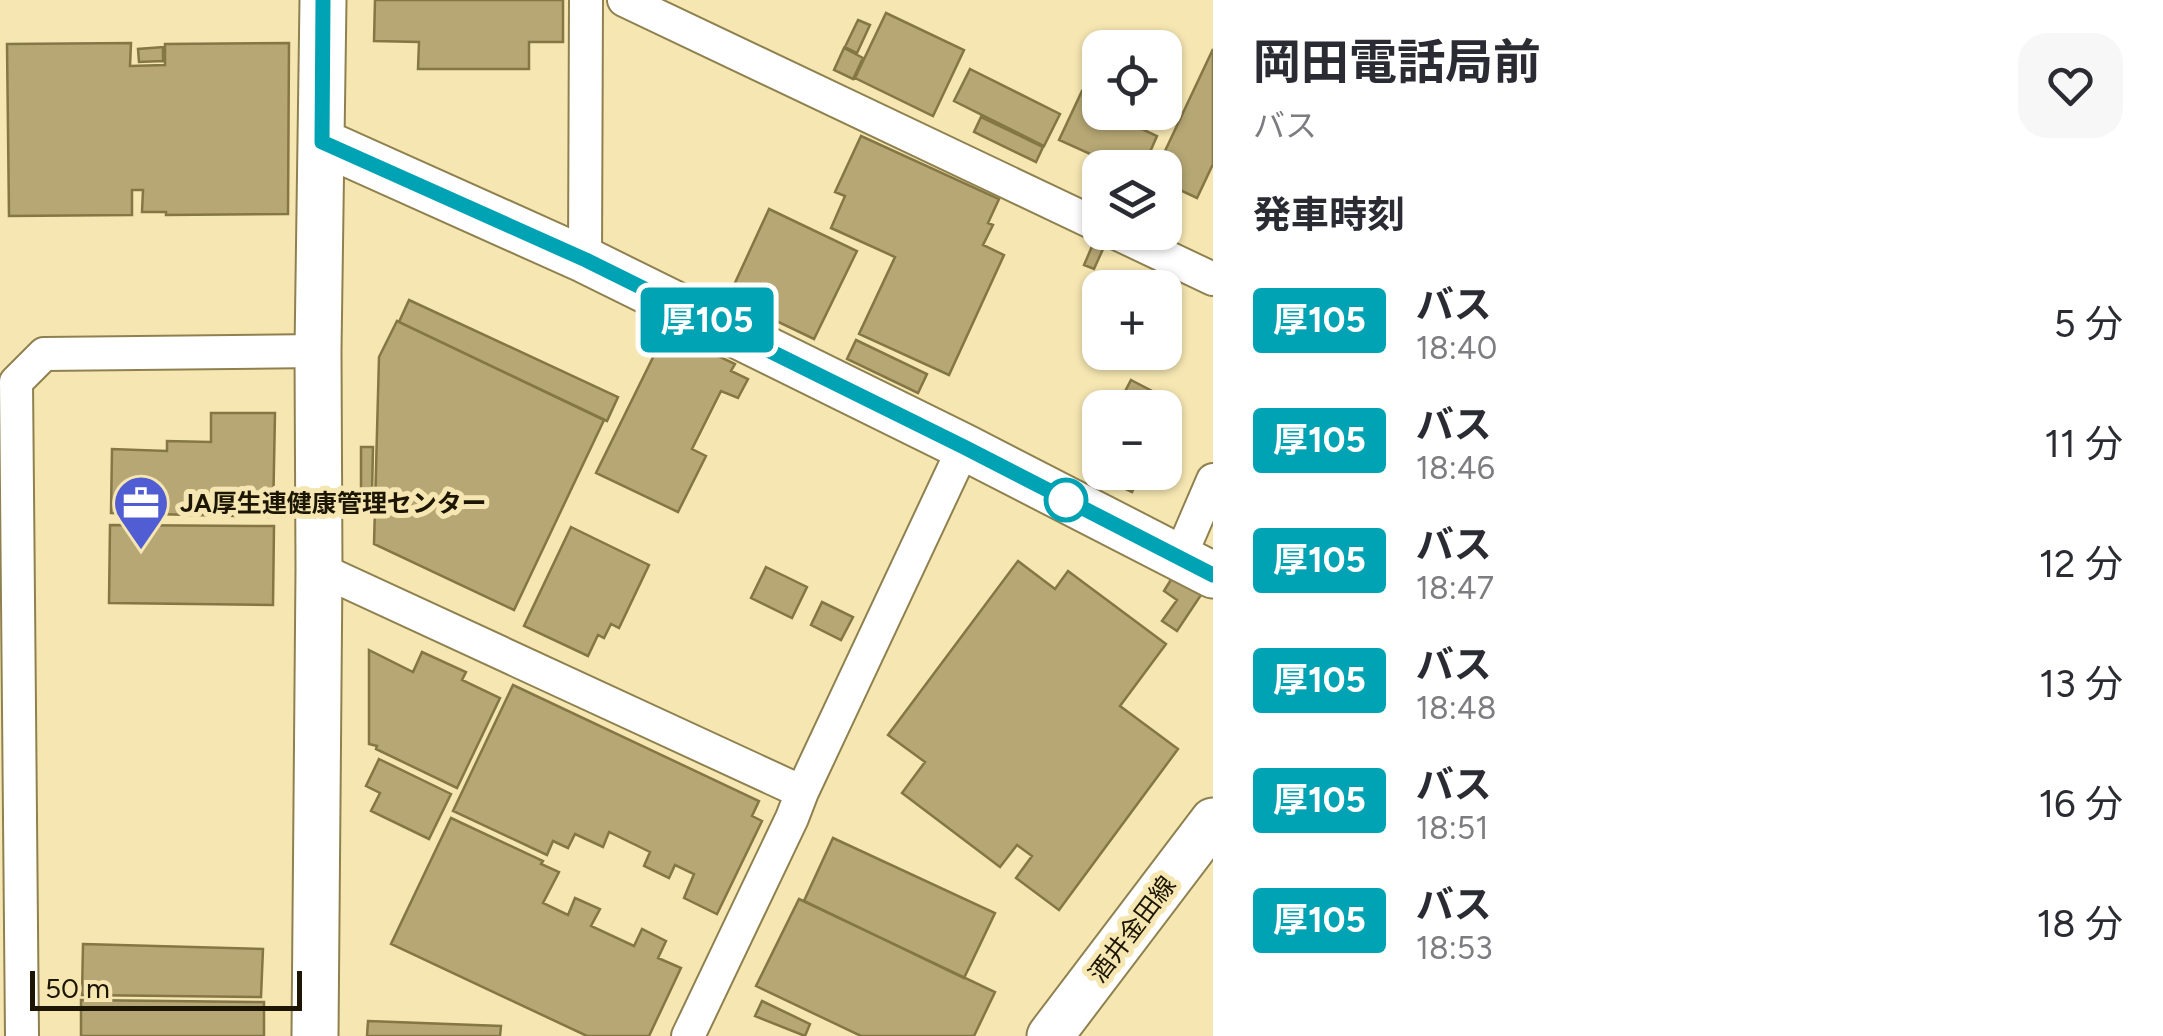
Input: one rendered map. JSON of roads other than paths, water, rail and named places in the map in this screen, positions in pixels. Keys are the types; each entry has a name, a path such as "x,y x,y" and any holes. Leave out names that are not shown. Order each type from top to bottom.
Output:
{"street":[{"path":"315,1036 323,0"},
{"path":"586,0 586,260"},
{"path":"624,0 1082,217"},
{"path":"322,142 586,260 1196,567 1213,480"},
{"path":"1151,250 1213,280"},
{"path":"22,1036 16,382 44,354 318,351"},
{"path":"688,1036 964,447"},
{"path":"319,569 802,792"},
{"name":"酒井金田線","path":"1050,1036 1213,822"}],"place":[{"name":"JA厚生連健康管理センター","path":"141,552"}]}
